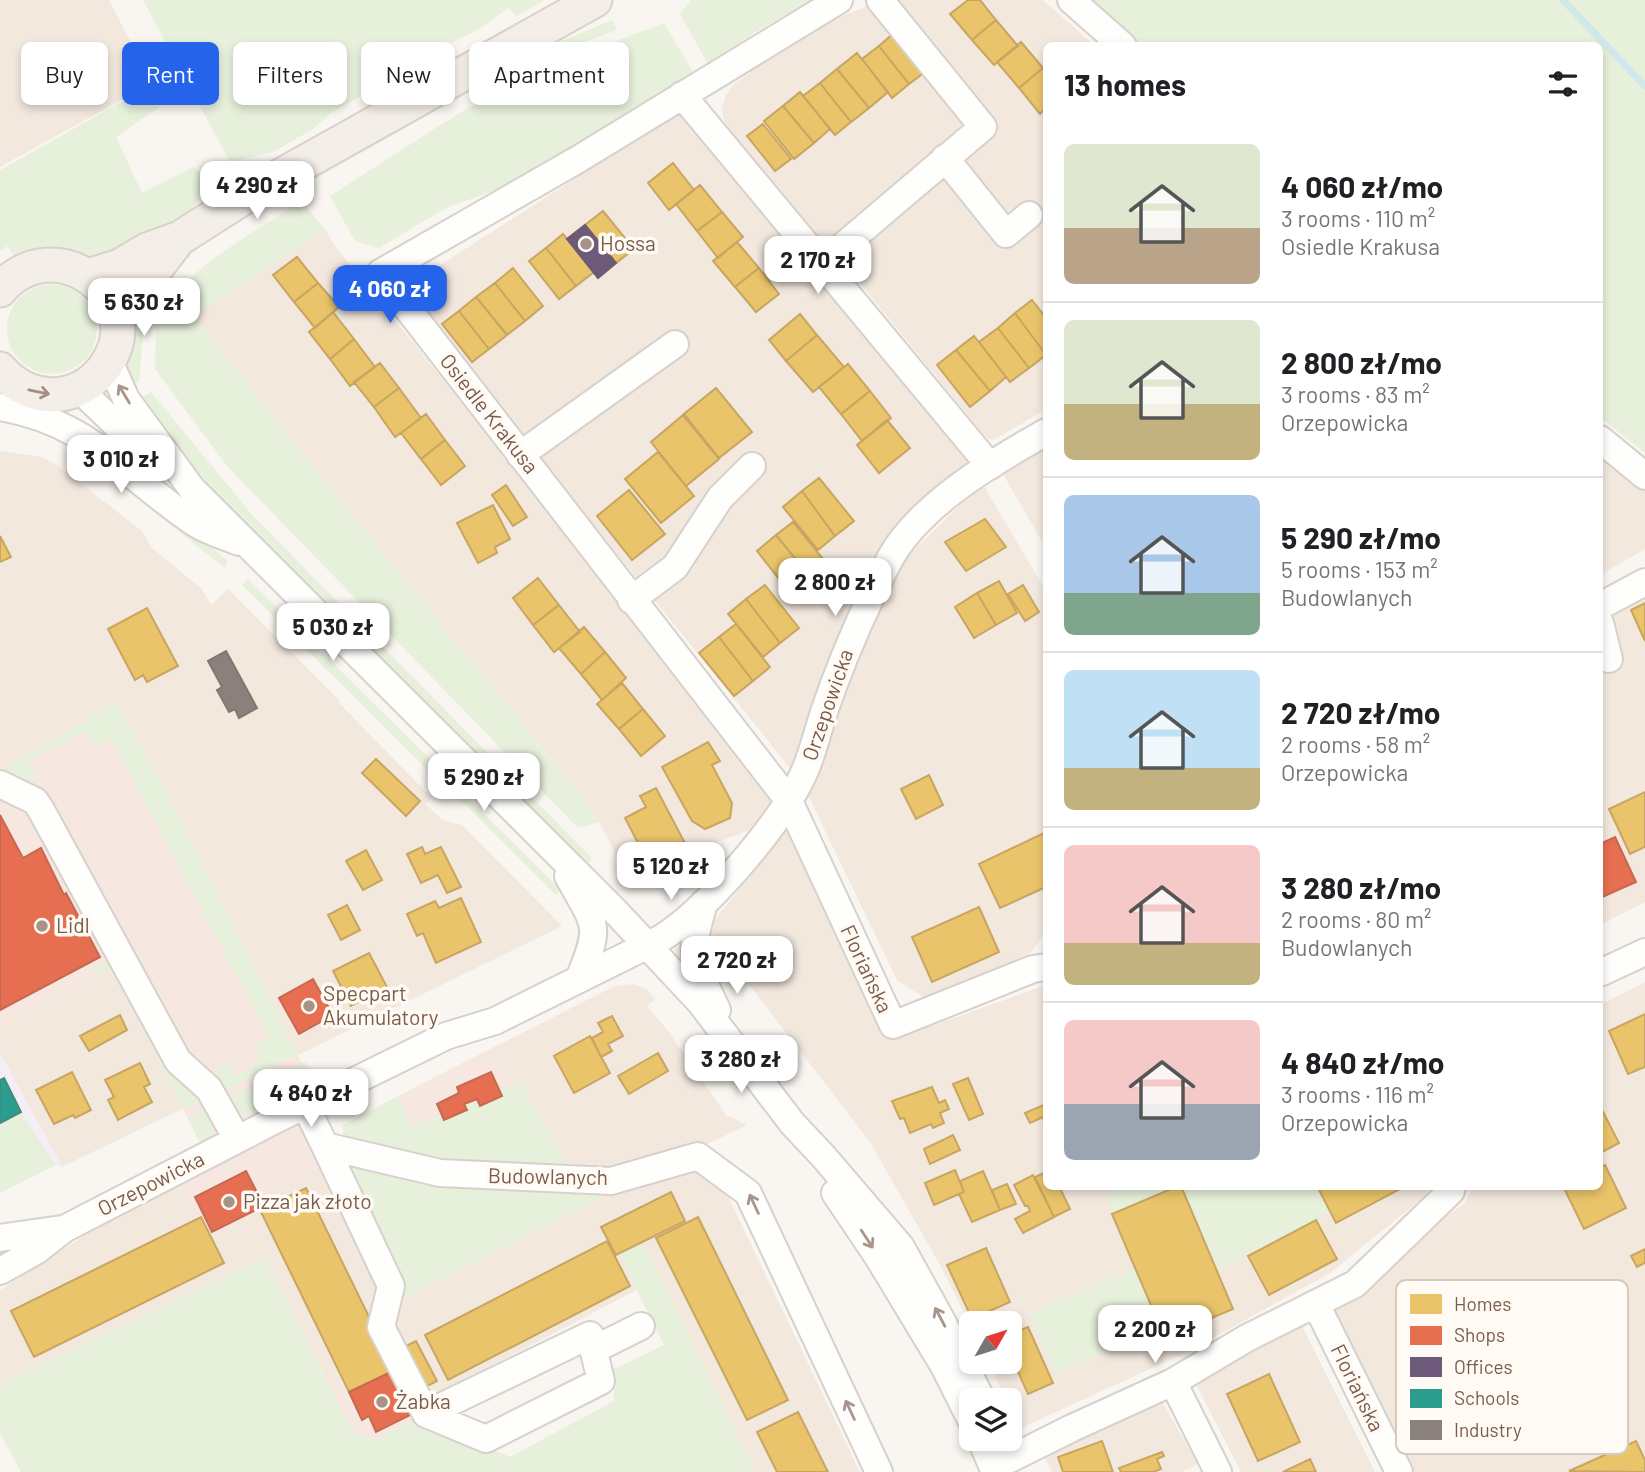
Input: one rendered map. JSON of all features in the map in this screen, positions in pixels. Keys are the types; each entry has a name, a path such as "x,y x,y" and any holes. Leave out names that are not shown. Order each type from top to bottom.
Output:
{"main road":[{"path":"88,276 120,265 147,250 180,237 257,189 594,0"},
{"path":"114,310 158,266 180,237"},
{"path":"0,288 20,273 42,265 66,266 88,276 104,290 114,310 117,332 109,361 100,374 79,389 63,394 38,393 15,384 1,371"}],"street":[{"name":"Osiedle Krakusa","path":"789,801 380,273 577,160 839,0"},
{"path":"822,264 983,127 880,0"},
{"path":"1071,0 1118,42"},
{"path":"682,95 990,466"},
{"path":"945,158 1006,234 1029,215"},
{"path":"520,455 675,344"},
{"path":"109,361 121,391 192,489 552,847 648,944 700,1002 792,1123 901,1247 976,1388"},
{"path":"79,389 155,463 192,489"},
{"path":"0,407 45,419 84,437 197,525 250,547"},
{"name":"Orzepowicka","path":"2,1263 36,1251 64,1228 305,1105 446,1036 495,1021 677,928 704,903 772,825 789,801 803,775 843,656 888,561 918,522 967,481 1043,434"},
{"path":"1603,441 1645,476"},
{"path":"631,600 675,567 720,498 752,466"},
{"path":"1603,604 1645,582"},
{"path":"1603,635 1609,659"},
{"path":"0,784 34,801 40,808 178,1061 208,1087 237,1139"},
{"name":"Floriańska","path":"789,801 892,1025 1042,963"},
{"path":"552,847 594,926 594,943 579,979"},
{"name":"Orzepowicka","path":"704,903 694,952 728,1037"},
{"path":"1603,972 1645,952"},
{"path":"305,1105 391,1286 381,1327 426,1414 486,1439 601,1381 590,1335 426,1414"},
{"path":"792,1123 814,1164 858,1226 944,1366 959,1396"},
{"name":"Budowlanych","path":"326,1146 440,1174 611,1181 698,1156 748,1193 880,1472"},
{"path":"1003,1462 1173,1382 1247,1338 1355,1284 1451,1190"},
{"name":"Orzepowicka","path":"0,1238 64,1228"},
{"name":"Floriańska","path":"1315,1304 1399,1472"},
{"path":"593,1350 641,1326"},
{"path":"1173,1382 1218,1472"}],"shaded area":[{"path":"0,0 109,0 131,42 122,42 122,100 0,167"},
{"path":"874,0 1043,0 1091,42 1043,42 1043,411 994,440 984,435 832,249 826,251 764,179 768,176 728,128 723,118 722,108 726,95 734,84 751,70 837,18 863,8"},
{"path":"682,110 970,465 879,553 790,768 403,289"},
{"path":"325,230 338,250 776,796 761,826 692,851 648,874 620,862 592,809 278,424 194,315"},
{"path":"1043,444 1043,543 1000,469"},
{"path":"0,451 42,457 58,466 142,531 152,548 202,589 211,605 228,589 432,798 426,805 443,820 462,825 562,926 298,1055 155,771 117,703 4,770 0,763"},
{"path":"1603,457 1645,492 1645,549 1603,573"},
{"path":"982,483 1043,586 1043,936 1031,952 932,1003 897,980 805,789 898,566"},
{"path":"1645,577 1645,902 1603,923 1603,600"},
{"path":"116,702 155,771 308,1075 303,1078 307,1090 201,1143 111,970 0,1025 0,763 4,770"},
{"path":"793,813 881,996 926,1025 932,1026 1043,986 1043,1190 1428,1190 1425,1196 1330,1273 1191,1350 1022,1428 1022,1388 1001,1388 994,1374 1022,1374 1022,1311 963,1311 870,1142 707,930 779,838"},
{"path":"111,969 184,1108 62,1167 0,1053 0,1025"},
{"path":"1645,982 1645,1472 1400,1472 1315,1309 1465,1203 1472,1190 1603,1190 1603,1003"},
{"path":"633,984 648,990 655,999 647,1006 668,1031 726,1115 747,1125 699,1148 608,1172 571,1171 521,1083 478,1055 615,986"},
{"path":"0,1053 62,1167 56,1165 0,1193"},
{"path":"478,1055 521,1083 411,1127 398,1096"},
{"path":"297,1116 322,1166 201,1225 176,1176"},
{"path":"322,1166 382,1288 394,1358 331,1389 264,1259 0,1384 0,1290 176,1176 201,1224"},
{"path":"691,1168 724,1188 860,1472 756,1472 641,1240 618,1252 637,1290 422,1402 384,1328 391,1305 620,1188"},
{"path":"1298,1318 1375,1472 1241,1472 1194,1380"},
{"path":"394,1358 423,1416 375,1440 353,1433 331,1389"},
{"path":"1163,1404 1198,1464 1181,1472 1052,1472 1041,1450"}],"green space":[{"path":"143,0 544,0 517,16 508,8 479,29 453,42 361,42 361,96 347,104 347,42 233,42 233,105 345,105 313,129 273,152 230,162 199,105 219,105 219,42 166,42"},
{"path":"691,0 811,0 755,32 708,64 680,14"},
{"path":"1088,0 1645,0 1645,453 1603,419 1603,42 1135,42"},
{"path":"612,20 617,30 584,42 559,42"},
{"path":"664,23 693,72 578,149 518,182 446,208 379,248 355,241 330,196 474,105 629,105 629,42 613,42"},
{"path":"469,88 469,92 455,100 455,96"},
{"path":"122,102 122,105 163,105 116,137 142,193 194,167 210,181 193,209 217,194 217,199 111,260 16,259 8,246 0,251 0,170"},
{"path":"439,105 446,105 235,224 203,244 156,286 185,255 223,227"},
{"path":"302,201 325,230 195,316 278,424 592,809 599,822 578,828 227,466 155,369 156,312 188,279 206,265"},
{"path":"52,284 69,288 84,297 93,312 97,329 93,346 84,361 69,370 52,374 35,370 20,361 11,346 7,329 11,312 20,297 35,288"},
{"path":"137,298 145,308 139,381 129,387 124,364 128,332"},
{"path":"151,392 254,517 589,855 592,859 587,865 194,473 136,401"},
{"path":"84,446 227,560 225,568 81,454"},
{"path":"248,579 450,779 445,788 242,585"},
{"path":"116,702 155,771 298,1055 223,1091 217,1073 221,1065 228,1061 236,1075 260,1062 255,1045 269,1037 111,738 95,746 86,731 29,761 36,776 28,781 15,779 3,770"},
{"path":"466,796 561,890 556,895 461,800"},
{"path":"109,960 172,1075 193,1087 203,1101 185,1110 111,970 96,977 92,969"},
{"path":"305,1062 311,1073 303,1078 307,1090 253,1117 234,1110 228,1098"},
{"path":"521,1083 571,1171 448,1166 343,1142 343,1125 398,1096 411,1126"},
{"path":"206,1108 214,1129 211,1136 200,1142 187,1118"},
{"path":"21,1112 56,1165 0,1193 0,1123"},
{"path":"330,1149 620,1188 391,1305"},
{"path":"1114,1190 1171,1190 1112,1214 1108,1193"},
{"path":"1182,1190 1319,1190 1330,1211 1248,1256 1216,1270"},
{"path":"641,1239 756,1472 21,1472 0,1433 0,1384 264,1258 353,1433 375,1440 423,1416 510,1457 614,1401 614,1369 664,1345 618,1252"},
{"path":"1135,1268 1161,1328 1055,1373 1029,1313"}],"building: Homes":[{"path":"968,0 980,0 996,20 972,40 950,14"},
{"path":"996,20 1018,46 994,65 972,40"},
{"path":"895,32 926,71 909,84 879,46"},
{"path":"1021,42 1043,68 1019,88 997,62"},
{"path":"879,46 909,84 892,98 862,59"},
{"path":"857,53 888,92 869,108 837,69"},
{"path":"1043,68 1043,111 1040,114 1019,88"},
{"path":"837,69 869,108 851,122 820,83"},
{"path":"820,83 851,122 835,135 803,96"},
{"path":"800,92 830,129 814,143 783,106"},
{"path":"783,106 814,143 794,159 764,121"},
{"path":"763,124 791,159 775,171 747,136"},
{"path":"673,163 694,190 669,210 648,183"},
{"path":"700,185 722,212 697,231 676,204"},
{"path":"603,211 634,249 616,263 585,225"},
{"path":"722,212 743,237 718,258 697,231"},
{"path":"563,234 594,272 576,286 546,248"},
{"path":"737,242 759,268 735,287 713,261"},
{"path":"546,248 576,286 559,299 529,261"},
{"path":"297,257 318,283 294,302 273,275"},
{"path":"513,268 543,306 525,321 495,283"},
{"path":"759,268 779,294 756,312 735,287"},
{"path":"318,283 339,307 315,328 294,302"},
{"path":"495,283 525,321 507,335 476,297"},
{"path":"476,297 507,335 489,349 459,311"},
{"path":"1032,300 1043,314 1043,351 1015,313"},
{"path":"459,311 489,349 472,362 442,324"},
{"path":"333,312 354,339 330,359 309,332"},
{"path":"1015,313 1043,351 1043,357 1029,368 998,328"},
{"path":"800,314 817,335 786,361 769,340"},
{"path":"998,328 1029,368 1010,382 979,342"},
{"path":"817,335 844,367 813,392 786,361"},
{"path":"974,336 1006,377 990,391 956,350"},
{"path":"354,339 375,367 350,386 330,359"},
{"path":"956,350 990,391 970,407 937,365"},
{"path":"380,363 399,388 374,407 354,382"},
{"path":"848,364 870,391 841,414 819,387"},
{"path":"399,388 421,418 395,437 374,407"},
{"path":"716,388 752,432 719,458 684,414"},
{"path":"870,391 891,418 862,441 841,414"},
{"path":"426,414 445,440 421,459 401,433"},
{"path":"683,415 719,459 686,486 651,442"},
{"path":"887,420 910,448 879,473 857,445"},
{"path":"445,440 465,466 441,485 421,459"},
{"path":"658,452 694,496 661,523 625,479"},
{"path":"819,478 854,521 835,536 802,491"},
{"path":"506,485 527,517 513,526 492,495"},
{"path":"629,490 665,534 632,560 597,516"},
{"path":"802,491 835,536 818,550 783,507"},
{"path":"493,505 510,539 495,547 497,553 478,563 457,523"},
{"path":"985,519 1006,547 966,571 945,542"},
{"path":"793,522 828,565 811,578 776,535"},
{"path":"776,535 811,578 791,594 757,551"},
{"path":"0,536 11,557 0,562"},
{"path":"538,578 559,605 533,625 513,598"},
{"path":"999,581 1017,613 996,625 977,593"},
{"path":"765,585 799,628 780,643 746,599"},
{"path":"1023,585 1039,612 1025,621 1008,594"},
{"path":"977,593 996,625 974,638 955,607"},
{"path":"746,599 780,643 763,657 728,614"},
{"path":"1645,603 1645,641 1631,610"},
{"path":"559,605 580,632 554,652 533,625"},
{"path":"147,608 178,666 147,682 143,675 135,680 108,629"},
{"path":"736,624 770,667 753,681 719,637"},
{"path":"584,627 605,652 581,674 559,648"},
{"path":"719,637 753,681 734,696 699,653"},
{"path":"605,652 626,678 602,700 581,674"},
{"path":"622,683 643,709 619,729 597,704"},
{"path":"643,709 665,736 641,756 619,729"},
{"path":"708,742 720,761 712,765 732,803 730,818 705,829 692,821 662,767"},
{"path":"376,759 420,801 406,816 362,773"},
{"path":"929,775 943,805 916,819 901,789"},
{"path":"656,788 688,849 651,868 625,818 646,807 640,796"},
{"path":"1645,792 1645,847 1630,854 1609,809"},
{"path":"1043,833 1043,888 1000,908 979,864"},
{"path":"422,847 425,854 441,847 461,887 447,893 438,875 421,883 407,854"},
{"path":"366,850 382,880 363,890 346,861"},
{"path":"461,898 481,942 436,963 423,933 417,936 407,914 435,901 439,908"},
{"path":"347,905 360,930 341,940 328,915"},
{"path":"979,907 999,952 932,982 912,937"},
{"path":"369,953 387,987 351,1006 333,971"},
{"path":"1645,1014 1645,1067 1628,1074 1609,1031"},
{"path":"120,1015 127,1030 89,1051 80,1036"},
{"path":"612,1016 623,1036 608,1044 612,1051 601,1057 592,1038 603,1032 598,1023"},
{"path":"590,1036 610,1073 574,1093 554,1056"},
{"path":"658,1053 668,1071 629,1094 618,1076"},
{"path":"140,1063 150,1084 144,1087 152,1102 118,1120 108,1100 114,1097 105,1080"},
{"path":"72,1072 91,1110 54,1124 36,1090"},
{"path":"968,1078 983,1114 969,1120 953,1084"},
{"path":"932,1087 939,1103 945,1100 949,1109 940,1113 944,1123 933,1128 931,1124 910,1133 904,1118 900,1119 892,1101"},
{"path":"1043,1105 1043,1117 1030,1123 1025,1113"},
{"path":"1603,1112 1619,1143 1603,1151"},
{"path":"953,1135 960,1150 930,1164 924,1149"},
{"path":"1605,1165 1626,1208 1584,1229 1565,1190 1603,1190"},
{"path":"955,1170 964,1192 934,1205 925,1183"},
{"path":"983,1171 1000,1210 972,1222 959,1194 964,1192 960,1181"},
{"path":"1043,1173 1043,1190 1061,1190 1070,1209 1054,1217 1035,1177"},
{"path":"1033,1175 1054,1217 1023,1233 1015,1219 1030,1211 1014,1185"},
{"path":"1007,1184 1016,1204 1000,1210 992,1190"},
{"path":"306,1188 395,1370 349,1392 260,1210"},
{"path":"1169,1190 1183,1190 1233,1309 1165,1338 1112,1214"},
{"path":"1319,1190 1398,1190 1336,1223"},
{"path":"671,1192 685,1221 616,1255 601,1227"},
{"path":"201,1217 224,1263 34,1357 11,1311"},
{"path":"698,1217 788,1400 747,1420 656,1238"},
{"path":"1316,1220 1337,1259 1269,1295 1248,1256"},
{"path":"607,1241 630,1286 448,1380 425,1335"},
{"path":"986,1248 1010,1302 990,1311 968,1311 947,1265"},
{"path":"1645,1249 1645,1263 1637,1267 1631,1256"},
{"path":"1028,1327 1053,1383 1028,1394 1019,1374 1022,1374 1022,1329"},
{"path":"416,1341 437,1381 419,1390 398,1350"},
{"path":"1269,1374 1300,1442 1258,1461 1227,1394"},
{"path":"798,1412 828,1472 777,1472 757,1432"},
{"path":"1102,1441 1113,1472 1063,1472 1058,1457"},
{"path":"1636,1441 1645,1460 1645,1472 1569,1471 1607,1454 1628,1454 1628,1445"},
{"path":"1162,1452 1164,1456 1157,1459 1161,1469 1153,1472 1121,1472 1119,1468"},
{"path":"1310,1459 1316,1472 1283,1472"}],"building: Shops":[{"name":"Lidl","path":"0,815 23,858 41,848 64,895 66,893 100,957 0,1010"},
{"path":"1615,837 1636,882 1603,897 1603,843"},
{"path":"313,979 333,1015 299,1034 279,998"},
{"path":"491,1072 502,1096 480,1106 477,1099 464,1104 467,1110 444,1120 437,1104 459,1093 457,1087"},
{"name":"Pizza jak złoto","path":"246,1171 264,1206 212,1232 195,1197"},
{"name":"Żabka","path":"395,1370 416,1412 376,1432 369,1416 362,1420 349,1392"}],"building: Offices":[{"path":"585,225 616,263 598,278 567,239"}],"building: Schools":[{"path":"4,1078 21,1112 0,1123 0,1080"}],"building: Industry":[{"path":"226,651 257,708 239,718 235,709 229,712 217,690 222,687 208,661"}],"waterway":[{"path":"1563,0 1645,86"}],"place":[{"name":"Hossa","path":"586,244"},
{"name":"Lidl","path":"42,926"},
{"name":"Specpart Akumulatory","path":"309,1006"},
{"name":"Pizza jak złoto","path":"229,1202"},
{"name":"Żabka","path":"382,1402"}]}
